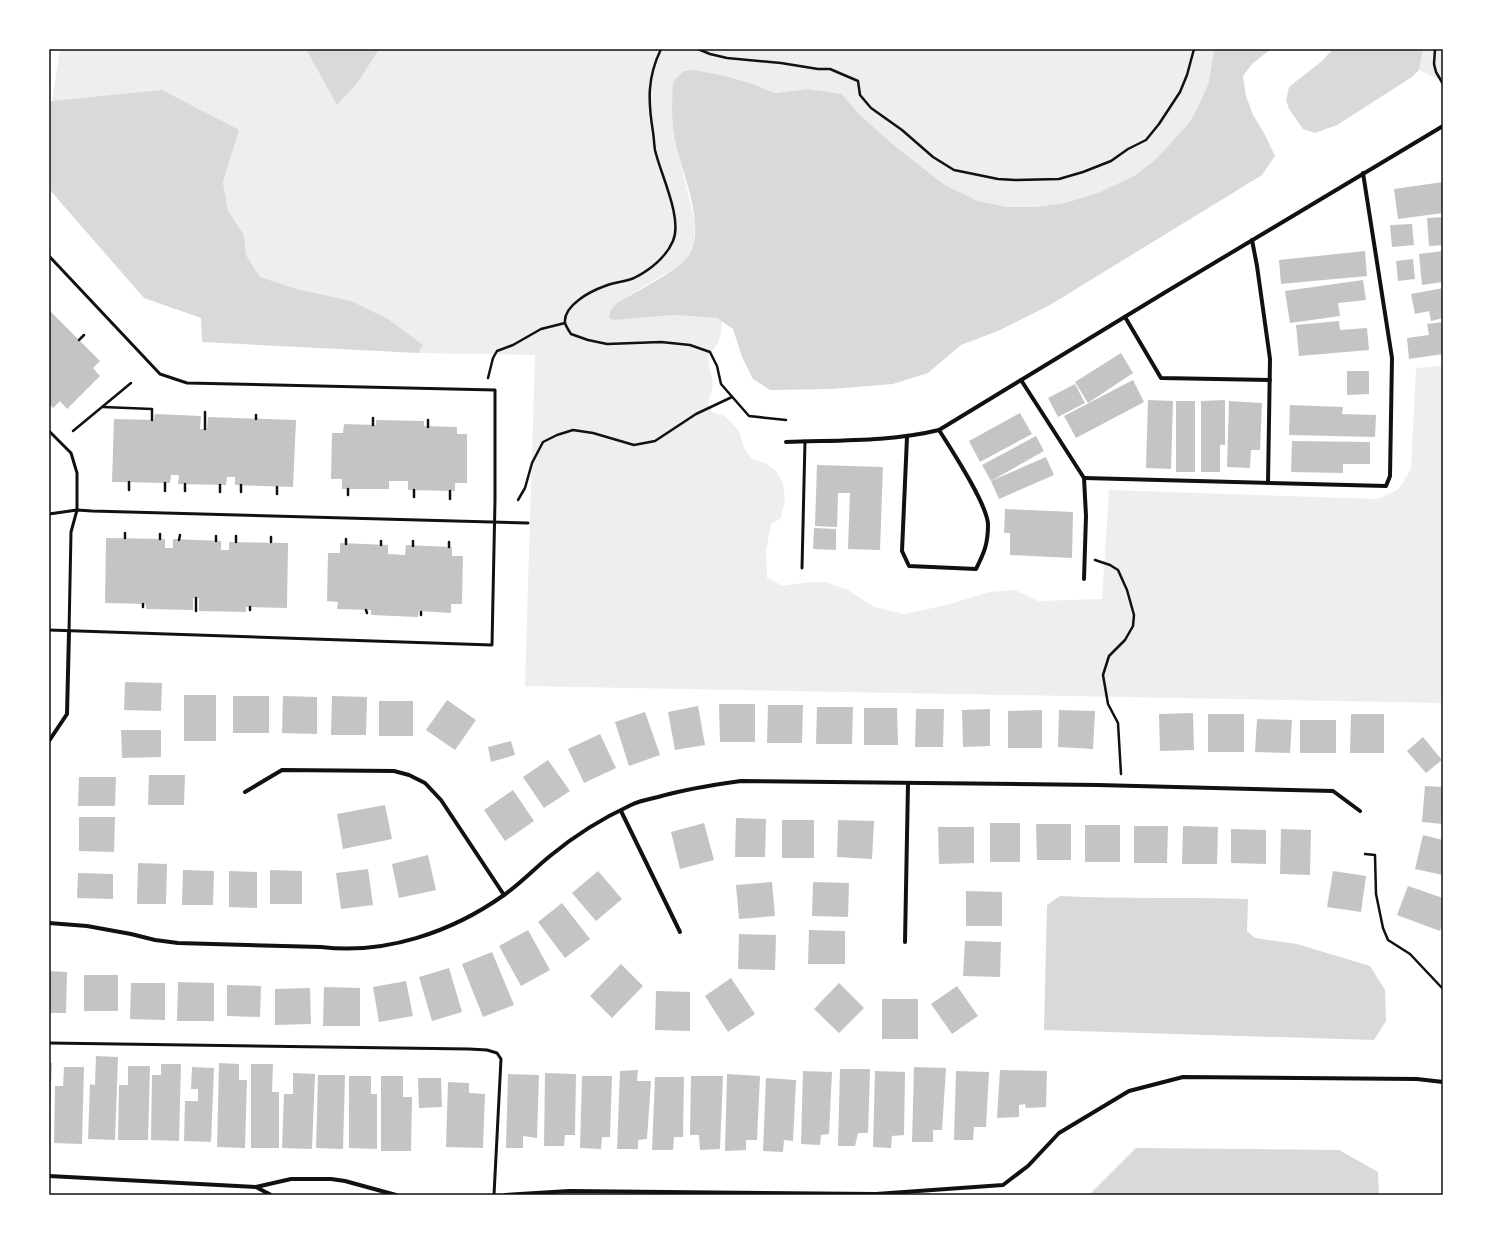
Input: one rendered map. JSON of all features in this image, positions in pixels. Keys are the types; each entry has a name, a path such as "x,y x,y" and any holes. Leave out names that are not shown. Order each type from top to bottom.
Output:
{"street":[{"path":"786,442 907,437 940,430 1252,240 1443,126"},
{"path":"1084,478 1386,486 1390,476 1392,358 1364,173"},
{"path":"1252,240 1270,359 1268,483"},
{"path":"1125,317 1161,378 1270,380"},
{"path":"1021,380 1084,478 1086,516 1084,579"},
{"path":"907,437 902,551 909,566 976,569 986,549 988,524 984,508 940,430"},
{"path":"49,741 67,714 69,632"},
{"path":"245,792 282,770 394,771 409,775 425,783 441,800 504,895"},
{"path":"49,923 87,926 155,940 178,943 335,949 367,947 404,941 439,931 482,909 504,895 550,855 593,826 633,804 704,786 741,781 1122,786 1333,791 1360,811"},
{"path":"905,942 908,783"},
{"path":"621,811 680,932"},
{"path":"505,1195 569,1191 876,1194 1003,1185 1028,1166 1059,1133 1129,1091 1182,1077 1417,1079 1443,1082"},
{"path":"49,1176 256,1187 291,1179 331,1179 345,1181 396,1195"},
{"path":"256,1187 271,1195"}],"lane":[{"path":"49,256 160,374 180,381 187,383 495,390 495,522 492,645 69,632 49,630"},
{"path":"49,431 71,454 77,473 77,510 71,532 69,632"},
{"path":"802,568 805,441"},
{"path":"49,514 77,510 528,523"},
{"path":"49,1043 469,1048 497,1053 501,1059 494,1195"}],"path":[{"path":"661,49 655,61 651,76 649,102 655,150 674,214 674,240 664,254 645,272 632,278 605,286 574,304 569,309 565,323 571,334 588,340 607,344 661,342 690,345 710,352 717,366 721,384 749,416 786,420"},
{"path":"698,49 710,54 727,58 781,62 818,69 830,69 858,81 860,95 871,108 902,130 933,157 954,170 998,179 1015,180 1059,179 1082,172 1111,161 1128,149 1146,140 1159,124 1180,92 1187,75 1194,49"},
{"path":"1434,49 1434,64 1436,72 1443,84"},
{"path":"485,390 493,358 497,351 513,345 541,329 565,323"},
{"path":"79,340 84,335"},
{"path":"73,431 131,383"},
{"path":"518,500 525,488 532,463 543,442 557,435 573,430 593,433 634,445 655,441 696,414 732,397"},
{"path":"103,407 152,409 152,420"},
{"path":"205,412 205,429"},
{"path":"373,418 373,425"},
{"path":"428,420 428,426"},
{"path":"129,482 129,490"},
{"path":"165,483 165,491"},
{"path":"185,484 185,491"},
{"path":"220,485 220,492"},
{"path":"241,485 241,492"},
{"path":"276,494 277,487"},
{"path":"348,489 348,495"},
{"path":"414,490 414,497"},
{"path":"450,491 450,499"},
{"path":"124,538 125,533"},
{"path":"160,534 160,539"},
{"path":"179,540 180,535"},
{"path":"236,536 236,542"},
{"path":"271,537 271,542"},
{"path":"449,542 449,547"},
{"path":"1085,558 1110,565 1118,570 1127,590 1134,615 1132,626 1125,640 1109,656 1103,674 1108,704 1118,723 1122,786"},
{"path":"196,598 196,611"},
{"path":"1364,854 1375,855 1376,894 1383,928 1388,940 1410,954 1443,989"}],"shaded area":[{"path":"60,49 1214,49 1209,82 1197,109 1189,123 1156,159 1134,176 1100,192 1065,203 1035,207 1007,207 978,201 943,184 890,142 858,113 842,94 808,89 775,93 750,83 695,70 675,140 695,222 694,244 689,257 678,266 618,302 647,317 673,315 717,318 722,321 719,340 715,348 708,356 713,383 708,401 713,413 725,416 739,431 744,448 752,459 765,463 776,471 783,483 785,500 781,518 771,524 766,551 767,578 783,586 810,582 826,582 848,590 874,607 904,614 947,605 989,592 1015,590 1038,601 1102,599 1109,490 1377,499 1398,490 1411,469 1416,368 1443,366 1443,703 525,686 535,355 418,353 423,345 404,331 297,289 260,277 246,255 244,235 228,211 223,182 239,130 52,101"},
{"path":"306,49 379,49 358,82 337,105"},
{"path":"1214,49 1271,49 1252,64 1243,76 1246,96 1253,115 1275,156 1262,175 1050,305 998,331 961,345 928,373 893,384 832,389 770,390 753,379 742,357 733,329 717,318 673,315 614,320 609,318 611,310 618,302 677,267 685,260 694,243 694,214 678,153 672,119 673,82 684,71 695,70 725,76 750,83 775,93 808,89 842,94 858,113 890,142 943,184 978,201 1007,207 1035,207 1065,203 1100,192 1134,176 1156,159 1189,123 1197,109 1209,82"},
{"path":"1333,49 1423,49 1419,70 1412,77 1337,125 1315,133 1303,129 1289,109 1286,100 1289,87 1322,61"},
{"path":"1423,49 1443,49 1443,78 1436,78 1419,70"},
{"path":"162,90 239,130 223,182 228,211 244,235 246,255 260,277 297,289 351,301 388,319 423,345 418,353 202,342 201,318 144,298 49,189 49,103 52,101"},
{"path":"1060,896 1248,899 1247,931 1255,938 1297,944 1370,966 1385,990 1386,1021 1374,1040 1044,1030 1047,905"},
{"path":"1136,1148 1339,1150 1378,1172 1379,1195 1089,1195"}],"building":[{"path":"1443,182 1443,213 1398,219 1394,189"},
{"path":"1443,217 1443,245 1429,246 1427,218"},
{"path":"1412,224 1414,245 1392,247 1390,225"},
{"path":"1365,251 1367,276 1281,284 1279,260"},
{"path":"1443,251 1443,282 1422,285 1419,254"},
{"path":"1413,259 1415,279 1398,281 1396,261"},
{"path":"1363,280 1366,300 1338,303 1340,316 1290,323 1285,291"},
{"path":"1443,288 1443,318 1431,321 1429,311 1415,314 1411,294"},
{"path":"49,310 100,361 93,368 100,376 67,409 60,401 53,408 49,403"},
{"path":"1339,321 1340,330 1367,328 1369,350 1299,356 1296,325"},
{"path":"1443,322 1443,354 1409,359 1407,338 1429,335 1427,324"},
{"path":"1121,353 1133,373 1088,403 1075,382"},
{"path":"1347,371 1369,371 1369,394 1347,395"},
{"path":"1133,380 1144,402 1076,438 1064,416"},
{"path":"1075,384 1085,403 1058,417 1048,398"},
{"path":"1148,400 1173,401 1171,469 1146,468"},
{"path":"1225,400 1225,445 1220,445 1220,472 1201,472 1201,401"},
{"path":"1176,401 1195,401 1195,472 1176,472"},
{"path":"1229,401 1262,403 1260,450 1251,450 1250,468 1227,467"},
{"path":"1290,405 1343,407 1342,414 1376,415 1375,437 1289,435"},
{"path":"1020,413 1032,434 980,462 969,441"},
{"path":"155,414 201,416 200,429 207,429 208,417 296,420 293,487 235,485 235,477 227,477 226,485 178,484 179,475 171,475 170,483 112,482 114,419 154,420"},
{"path":"376,420 424,421 424,426 457,427 457,434 467,434 467,483 455,483 455,491 408,490 408,481 389,481 389,489 342,489 342,479 331,479 332,433 343,433 344,424 376,425"},
{"path":"1036,436 1044,451 991,481 982,465"},
{"path":"1292,441 1370,442 1370,464 1343,464 1343,473 1291,472"},
{"path":"1046,457 1054,475 999,499 991,481"},
{"path":"817,465 883,467 880,550 848,549 850,493 838,493 837,527 815,526"},
{"path":"1005,509 1073,512 1072,558 1010,555 1010,533 1004,533"},
{"path":"814,528 836,529 836,550 813,549"},
{"path":"106,538 165,539 165,548 173,548 173,539 221,541 221,550 229,550 229,542 288,543 287,608 246,607 246,612 199,611 199,598 193,598 193,610 146,609 146,604 105,603"},
{"path":"340,543 388,545 388,554 405,555 406,545 452,547 452,556 463,556 462,604 451,604 451,613 419,611 418,617 371,615 371,610 337,609 338,602 327,601 328,553 340,553"},
{"path":"125,682 162,683 161,711 124,710"},
{"path":"184,695 216,695 216,741 184,741"},
{"path":"233,696 269,696 269,733 233,733"},
{"path":"283,696 317,697 317,734 282,733"},
{"path":"332,696 367,697 366,735 331,735"},
{"path":"447,700 476,720 455,750 426,730"},
{"path":"379,701 413,701 413,736 379,736"},
{"path":"719,704 755,704 755,742 720,742"},
{"path":"768,705 803,705 802,743 767,743"},
{"path":"698,706 705,745 675,750 668,712"},
{"path":"817,707 853,707 852,744 816,744"},
{"path":"864,708 897,708 898,745 864,745"},
{"path":"916,709 944,709 943,747 915,747"},
{"path":"990,709 990,746 963,747 962,710"},
{"path":"1042,710 1042,748 1008,748 1008,711"},
{"path":"1059,710 1095,711 1093,749 1058,747"},
{"path":"645,712 660,755 629,766 615,722"},
{"path":"1193,713 1194,750 1160,751 1159,714"},
{"path":"1208,714 1244,714 1244,752 1208,752"},
{"path":"1351,714 1384,714 1384,753 1350,753"},
{"path":"1257,719 1292,720 1290,753 1255,752"},
{"path":"1300,720 1336,720 1336,753 1300,753"},
{"path":"121,730 161,730 161,757 122,758"},
{"path":"600,734 616,768 584,783 568,749"},
{"path":"1423,737 1442,760 1426,773 1407,751"},
{"path":"511,741 515,755 491,762 488,747"},
{"path":"548,760 570,791 544,808 523,777"},
{"path":"149,775 185,775 184,805 148,805"},
{"path":"79,777 116,777 115,806 78,806"},
{"path":"1425,786 1443,787 1443,824 1422,822"},
{"path":"513,790 534,821 505,841 484,810"},
{"path":"385,805 392,839 343,849 337,814"},
{"path":"79,817 115,817 114,852 79,851"},
{"path":"736,818 766,819 765,857 735,857"},
{"path":"782,820 814,820 814,858 782,858"},
{"path":"838,820 874,821 872,859 837,857"},
{"path":"704,823 714,860 680,869 671,832"},
{"path":"990,823 1020,823 1020,862 990,862"},
{"path":"1036,824 1071,824 1071,860 1037,860"},
{"path":"1085,825 1120,825 1120,862 1085,862"},
{"path":"1134,826 1168,826 1167,863 1134,863"},
{"path":"1183,826 1218,827 1217,864 1182,864"},
{"path":"938,827 974,827 974,863 939,864"},
{"path":"1231,829 1266,830 1266,864 1231,863"},
{"path":"1281,829 1311,830 1310,875 1280,874"},
{"path":"1423,835 1443,840 1443,875 1415,869"},
{"path":"428,855 436,890 399,898 392,864"},
{"path":"138,863 167,864 166,904 137,904"},
{"path":"368,869 373,905 341,909 336,873"},
{"path":"183,870 214,871 213,905 182,905"},
{"path":"270,870 302,871 302,904 270,904"},
{"path":"229,871 257,872 257,908 229,907"},
{"path":"598,871 622,899 596,921 572,893"},
{"path":"1333,871 1366,876 1361,912 1327,907"},
{"path":"78,873 113,874 113,899 77,898"},
{"path":"772,882 775,916 739,919 736,885"},
{"path":"813,882 849,883 848,917 812,916"},
{"path":"1408,886 1443,898 1443,922 1440,931 1397,915"},
{"path":"966,891 1002,892 1002,926 966,926"},
{"path":"562,903 590,939 565,958 538,922"},
{"path":"528,930 550,970 521,986 499,946"},
{"path":"809,930 845,931 845,964 808,964"},
{"path":"739,934 776,935 775,970 738,969"},
{"path":"965,941 1001,942 1000,977 963,976"},
{"path":"492,952 514,1005 483,1017 462,964"},
{"path":"621,964 643,986 612,1018 590,996"},
{"path":"449,968 462,1012 432,1021 419,977"},
{"path":"49,971 67,972 66,1013 49,1013"},
{"path":"84,975 118,975 118,1011 84,1011"},
{"path":"731,978 755,1014 728,1032 705,996"},
{"path":"406,981 413,1016 379,1022 373,987"},
{"path":"178,982 214,983 214,1021 177,1021"},
{"path":"131,983 165,983 165,1020 130,1019"},
{"path":"839,983 864,1008 839,1033 814,1009"},
{"path":"227,985 261,986 260,1017 227,1016"},
{"path":"957,986 978,1016 952,1034 931,1004"},
{"path":"324,987 360,988 360,1026 323,1026"},
{"path":"310,988 311,1024 275,1025 275,989"},
{"path":"656,991 690,992 690,1031 655,1030"},
{"path":"882,999 918,999 918,1039 882,1039"},
{"path":"96,1056 118,1057 115,1140 88,1139 90,1084 95,1085"},
{"path":"49,1063 52,1063 50,1108 49,1108"},
{"path":"219,1063 239,1064 239,1080 247,1080 245,1148 217,1147"},
{"path":"161,1064 181,1064 179,1141 151,1140 152,1075 161,1075"},
{"path":"251,1064 273,1064 272,1092 279,1092 279,1148 251,1148"},
{"path":"128,1066 150,1066 148,1140 118,1140 119,1085 128,1085"},
{"path":"64,1067 84,1067 82,1144 54,1143 55,1086 63,1086"},
{"path":"192,1067 214,1068 211,1142 184,1141 185,1101 198,1101 198,1089 191,1089"},
{"path":"914,1067 946,1068 942,1130 933,1130 933,1142 912,1142"},
{"path":"840,1069 870,1069 868,1133 858,1133 855,1146 838,1146"},
{"path":"638,1070 637,1081 651,1081 647,1139 638,1140 638,1149 617,1149 620,1071"},
{"path":"1000,1070 1047,1071 1046,1107 1026,1108 1025,1104 1019,1105 1019,1117 997,1118"},
{"path":"803,1071 832,1072 829,1134 821,1135 820,1145 801,1144"},
{"path":"875,1071 905,1072 904,1135 892,1136 891,1148 873,1147"},
{"path":"956,1071 989,1072 986,1127 974,1127 973,1140 954,1140"},
{"path":"293,1073 315,1074 312,1149 282,1148 284,1094 293,1094"},
{"path":"545,1073 576,1074 575,1135 565,1135 564,1146 544,1146"},
{"path":"508,1074 539,1075 537,1138 523,1136 523,1148 506,1148"},
{"path":"727,1074 760,1076 757,1140 746,1140 746,1150 725,1151"},
{"path":"318,1075 345,1075 343,1149 316,1148"},
{"path":"349,1076 371,1076 371,1094 377,1094 377,1149 349,1148"},
{"path":"381,1076 403,1076 403,1097 412,1097 411,1151 381,1151"},
{"path":"582,1076 612,1076 610,1137 602,1137 601,1149 580,1148"},
{"path":"691,1076 723,1076 720,1149 700,1150 699,1135 690,1135"},
{"path":"655,1077 684,1077 683,1137 674,1137 673,1150 652,1150"},
{"path":"418,1078 441,1078 442,1107 419,1108"},
{"path":"766,1078 796,1080 793,1141 784,1140 783,1152 763,1151"},
{"path":"448,1082 469,1083 469,1093 485,1094 483,1148 446,1147"}]}
